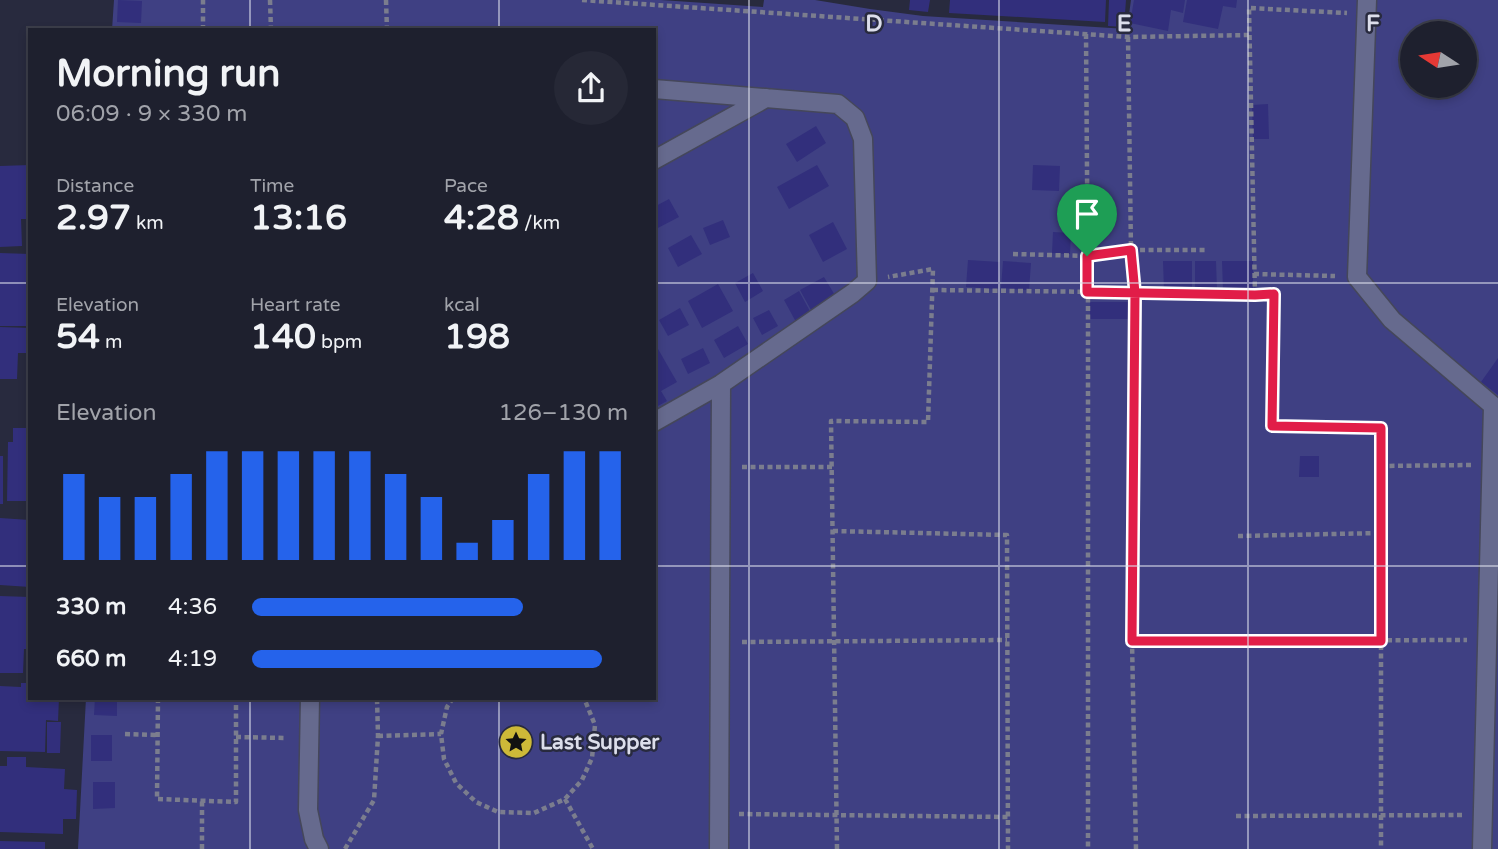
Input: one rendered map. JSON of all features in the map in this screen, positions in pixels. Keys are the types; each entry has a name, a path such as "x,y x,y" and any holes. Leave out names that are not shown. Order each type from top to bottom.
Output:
{"lane":[{"path":"1367,7 1357,277 1392,320 1496,408 1492,464 1482,849"},
{"path":"656,89 838,104 855,118 863,139 867,281 721,384 656,421"},
{"path":"656,159 766,98"},
{"path":"719,849 721,384"},
{"path":"310,700 308,810 313,839 319,849"}],"path":[{"path":"203,0 203,28"},
{"path":"270,0 271,28"},
{"path":"386,0 386,28"},
{"path":"582,0 1128,37 1250,35"},
{"path":"1255,295 1249,8 1367,7"},
{"path":"1086,34 1088,849"},
{"path":"1128,37 1131,250 1135,293 1132,641 1136,849"},
{"path":"1013,254 1087,256 1131,250 1206,250"},
{"path":"837,849 831,421 928,422 933,269 867,281"},
{"path":"1254,274 1357,277"},
{"path":"933,290 1274,294 1272,426 1381,428 1381,849"},
{"path":"1381,466 1492,464"},
{"path":"720,467 832,467"},
{"path":"833,531 1007,535 1008,849"},
{"path":"1238,536 1381,533"},
{"path":"719,642 1007,640"},
{"path":"1132,641 1487,640"},
{"path":"158,700 157,799 236,802 236,700"},
{"path":"345,849 374,800 377,700"},
{"path":"452,700 447,707 441,734 444,759 456,783 476,802 498,812 534,813 565,799 582,780 592,758 594,725 585,700"},
{"path":"125,734 158,735"},
{"path":"378,736 441,734"},
{"path":"236,737 309,739"},
{"path":"565,799 593,849"},
{"path":"202,801 202,849"},
{"path":"719,814 1007,817"},
{"path":"1236,816 1483,815"}],"shaded area":[{"path":"114,0 661,0 763,7 764,0 815,0 923,16 1127,29 1131,0 1498,0 1498,849 78,849 86,700 656,700 656,28 112,28"}],"building":[{"path":"118,0 142,1 141,23 117,22"},
{"path":"910,0 930,0 928,12 909,10"},
{"path":"950,0 1106,0 1105,22 949,13"},
{"path":"1109,0 1126,0 1124,27 1108,26"},
{"path":"1134,0 1185,0 1183,13 1171,10 1168,31 1130,23"},
{"path":"1187,0 1237,0 1236,8 1223,6 1218,29 1183,22"},
{"path":"1268,104 1269,139 1253,139 1252,105"},
{"path":"816,126 826,143 797,162 786,144"},
{"path":"28,165 28,219 21,219 22,246 0,247 0,166"},
{"path":"817,165 829,186 789,209 777,187"},
{"path":"1033,165 1060,166 1059,191 1032,190"},
{"path":"669,199 679,217 656,229 656,206"},
{"path":"723,220 730,237 710,245 703,228"},
{"path":"833,222 847,249 823,262 809,235"},
{"path":"1053,232 1071,233 1070,254 1052,253"},
{"path":"691,235 702,254 678,267 668,248"},
{"path":"0,253 28,254 28,326 0,326"},
{"path":"968,260 1000,262 998,289 966,287"},
{"path":"1003,261 1031,263 1029,290 1001,288"},
{"path":"1163,261 1192,261 1192,291 1164,290"},
{"path":"1195,261 1216,261 1217,291 1195,291"},
{"path":"1222,261 1253,261 1253,290 1223,290"},
{"path":"753,273 763,291 745,302 735,283"},
{"path":"824,277 836,297 811,310 800,290"},
{"path":"718,284 733,311 702,328 688,301"},
{"path":"799,291 811,313 796,322 784,300"},
{"path":"1090,302 1133,302 1133,319 1090,319"},
{"path":"680,308 689,325 668,336 659,320"},
{"path":"769,310 778,326 762,335 753,318"},
{"path":"738,326 748,344 724,358 714,340"},
{"path":"0,327 28,328 28,353 18,353 17,379 0,379"},
{"path":"656,345 677,382 661,391 667,401 656,407"},
{"path":"703,348 710,363 688,374 681,359"},
{"path":"1498,358 1498,395 1481,382"},
{"path":"13,428 28,428 28,501 7,501 8,442 13,442"},
{"path":"0,456 3,456 3,504 0,504"},
{"path":"1300,456 1319,456 1319,477 1299,477"},
{"path":"0,518 28,520 28,587 0,585"},
{"path":"0,596 28,597 28,649 24,649 23,673 0,673"},
{"path":"21,683 28,683 28,700 59,700 58,721 46,720 45,752 0,751 0,686 21,687"},
{"path":"95,700 117,700 117,716 94,715"},
{"path":"47,722 61,722 60,753 47,753"},
{"path":"91,735 112,735 112,761 91,761"},
{"path":"7,757 26,757 26,767 65,769 64,789 77,790 76,819 63,819 63,834 0,832 0,766 7,766"},
{"path":"93,782 115,782 115,808 93,809"},
{"path":"0,841 45,842 45,849 0,849"}],"place":[{"name":"Last Supper","path":"516,742"}],"route":[{"path":"1087,256 1087,292 1135,293 1255,295 1274,294 1272,426 1381,428 1381,641 1132,641 1135,293 1131,250 1087,256"}]}
